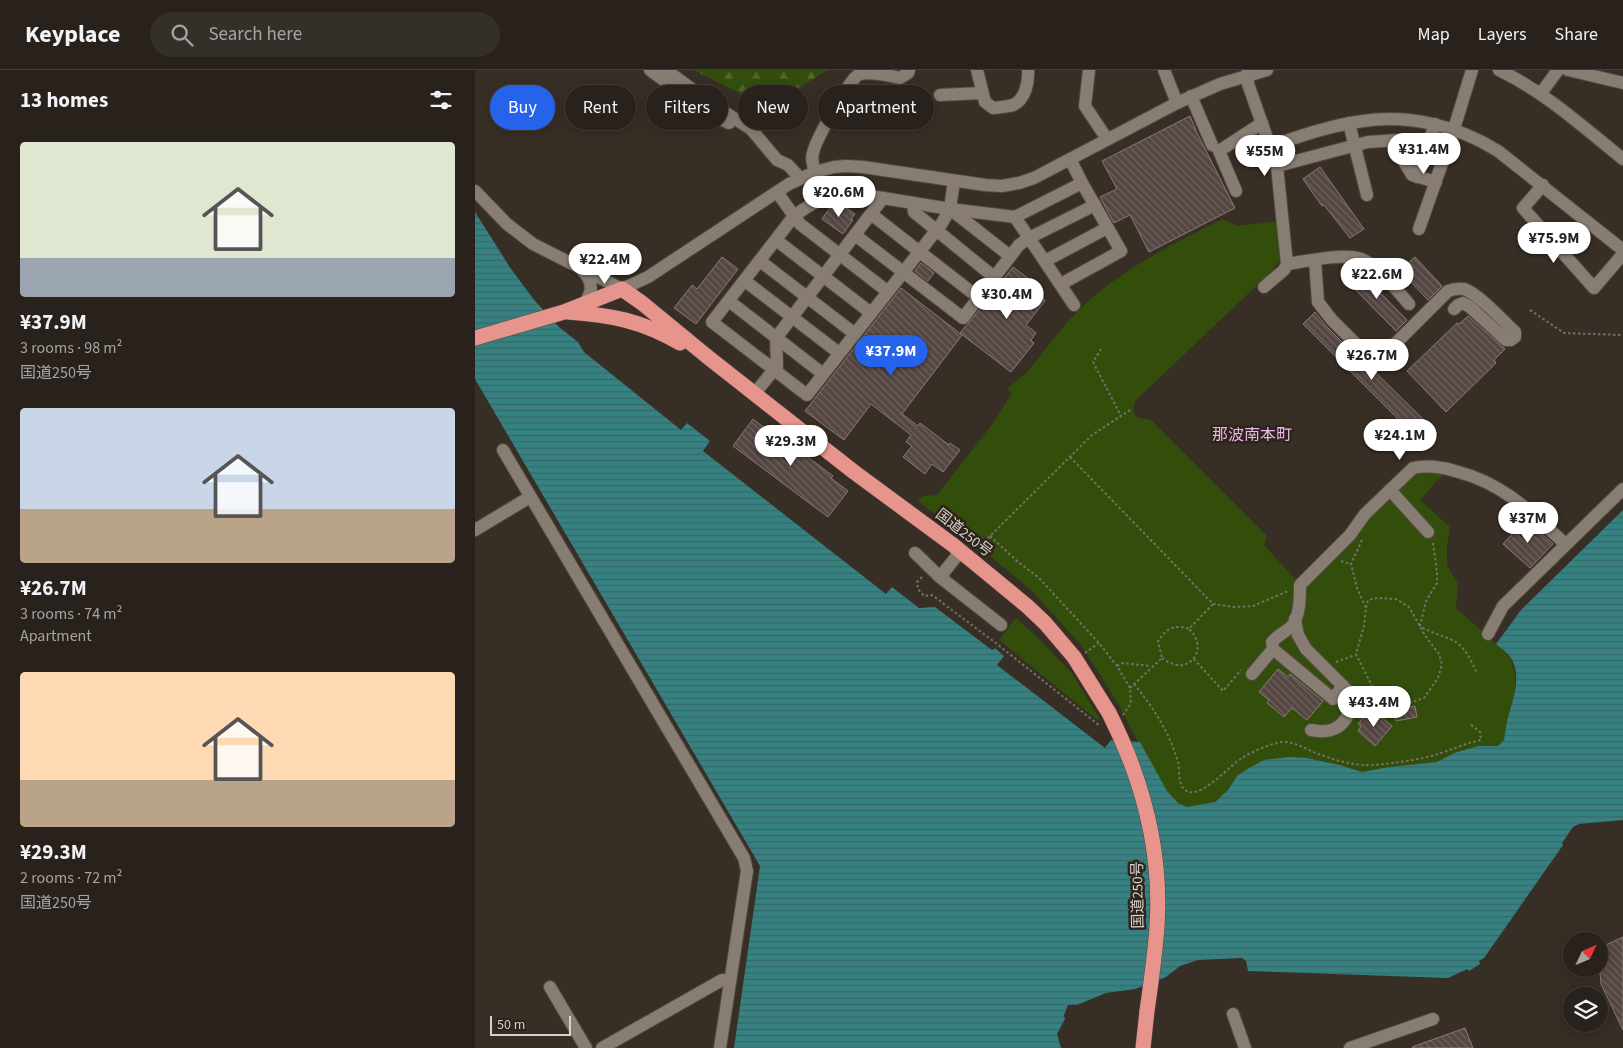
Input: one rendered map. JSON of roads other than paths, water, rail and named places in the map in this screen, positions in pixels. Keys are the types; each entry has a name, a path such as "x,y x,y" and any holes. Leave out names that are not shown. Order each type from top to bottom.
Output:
{"highway":[{"path":"475,338 565,312 622,290"},
{"name":"国道250号","path":"622,290 642,303 855,472 1005,586 1045,623 1073,657 1109,713 1122,738 1139,783 1152,834 1157,870 1157,927 1143,1048"},
{"path":"565,312 627,320 654,330 709,358"}],"street":[{"path":"651,70 711,115 751,134 768,149"},
{"path":"666,70 715,106 751,128 777,160 788,165 800,178"},
{"path":"815,172 812,161 813,151 818,138 850,83 858,74 878,72 900,78 908,73 909,70"},
{"path":"977,70 985,102 993,108 1012,106 1020,99 1027,86 1028,70"},
{"path":"1089,70 1085,106 1107,139"},
{"path":"1164,70 1177,102"},
{"path":"475,190 497,214 533,244 622,290 648,276 777,192 800,178 815,172 834,167 863,167 985,185 1003,186 1019,183 1034,178 1177,102 1248,72 1267,70"},
{"path":"1419,229 1454,129 1472,70"},
{"path":"1499,70 1541,93 1623,159"},
{"path":"1541,93 1558,70"},
{"path":"1569,70 1623,82"},
{"path":"1248,72 1248,84 1277,166 1287,264 1284,270 1263,287"},
{"path":"940,96 982,93"},
{"path":"1191,96 1213,145"},
{"path":"1271,146 1349,123 1374,119 1396,119 1435,124 1454,129 1476,138 1498,151 1623,250"},
{"path":"1236,191 1219,151 1262,123"},
{"path":"1349,123 1367,194"},
{"path":"1417,176 1435,124"},
{"path":"1277,166 1354,145 1382,140 1399,140 1428,145"},
{"path":"1061,284 1121,251 1070,159"},
{"path":"1403,160 1412,175 1436,182"},
{"path":"954,181 949,209 935,230 807,396 712,322 794,216 829,195 840,193 862,194 949,209 1015,217 1082,183"},
{"path":"1543,185 1523,208 1594,288 1623,254"},
{"path":"777,192 800,224 887,291"},
{"path":"755,393 777,366 776,338 883,198"},
{"path":"913,203 913,212 995,277"},
{"path":"855,234 963,318 1019,245 1029,238 1095,205"},
{"path":"949,209 1010,256"},
{"path":"871,214 979,298"},
{"path":"1015,217 1075,305"},
{"path":"1045,261 1107,228"},
{"path":"776,240 871,313"},
{"path":"1287,264 1340,257 1361,259 1373,266 1409,304"},
{"path":"1315,260 1318,302 1332,320 1361,349 1378,361 1448,291 1455,289 1463,289 1474,294 1515,332 1515,337 1511,340 1506,340 1470,307 1463,303 1458,304 1454,309"},
{"path":"760,261 855,334"},
{"path":"580,268 587,275 592,286 588,299 583,305"},
{"path":"745,281 839,353"},
{"path":"729,301 823,374"},
{"path":"503,450 744,858 747,871 720,1048"},
{"path":"1343,686 1333,699 1273,649 1272,642 1291,627 1295,620 1300,602 1300,585 1351,535 1365,514 1413,468 1423,466 1446,469 1482,479 1511,496 1565,544"},
{"path":"1488,634 1503,606 1623,489"},
{"path":"1390,490 1428,532"},
{"path":"475,530 530,497"},
{"path":"940,577 960,552"},
{"path":"915,553 929,564 930,568 940,577 1001,625"},
{"path":"1295,620 1298,635 1306,649 1348,691 1348,714 1333,730 1322,732 1311,730"},
{"path":"1247,671 1273,649"},
{"path":"602,1048 722,980 730,981"},
{"path":"550,987 586,1048"},
{"path":"1233,1014 1245,1048"},
{"path":"1350,1048 1433,1020"}],"water":[{"path":"475,212 511,269 535,301 559,327 578,342 584,352 681,430 687,423 710,441 703,451 886,594 892,587 919,608 935,607 992,650 995,648 1004,656 997,665 1105,748 1111,740 1140,742 1167,791 1178,803 1187,807 1215,802 1228,790 1237,776 1264,760 1289,757 1307,758 1362,772 1437,762 1454,753 1478,746 1498,746 1504,740 1515,692 1516,677 1512,659 1496,644 1521,610 1623,510 1623,820 1579,824 1573,827 1562,843 1563,845 1484,958 1479,961 1480,964 1469,971 1467,969 1448,978 1248,971 1246,961 1242,958 1198,960 1180,966 1166,977 1135,989 1106,993 1077,1005 1068,1005 1064,1015 1065,1019 1057,1034 1061,1048 734,1048 760,866 475,379"}],"district":[{"name":"那波南本町","path":"1252,435"}]}
